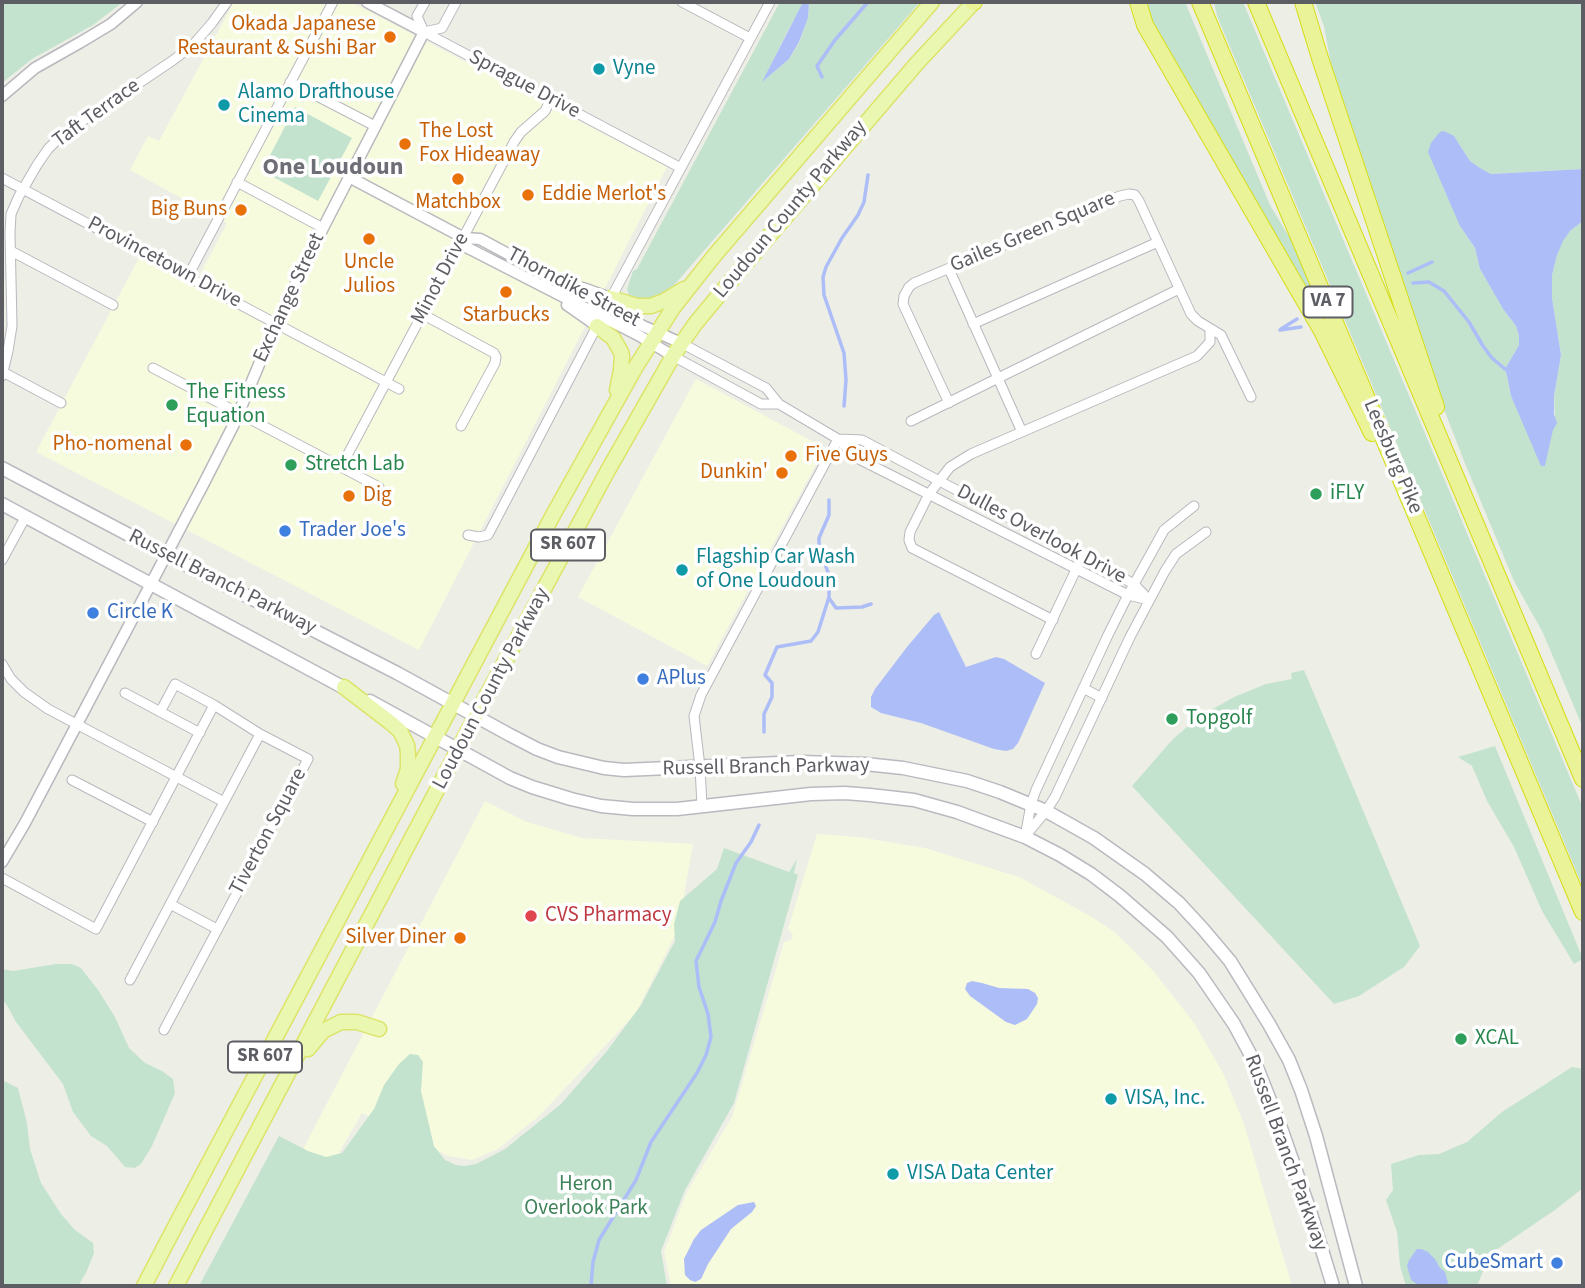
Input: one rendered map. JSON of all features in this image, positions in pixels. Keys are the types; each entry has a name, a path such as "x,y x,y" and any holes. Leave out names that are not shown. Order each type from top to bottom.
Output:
{"highway":[{"path":"1138,2 1145,25 1322,331 1453,603"},
{"name":"Leesburg Pike","path":"1200,2 1583,912"},
{"name":"VA 7","path":"1256,2 1583,779"},
{"path":"1303,2 1439,415 1494,567"}],"main road":[{"name":"Loudoun County Parkway","path":"144,1286 553,515 654,337 673,308 793,163 932,2"},
{"name":"Loudoun County Parkway","path":"176,1286 476,716 620,448 681,343 715,299 908,72 974,2"},
{"path":"611,298 637,306 651,306 681,292 696,280"},
{"path":"597,326 613,338 622,356 614,405"},
{"name":"Russell Branch Parkway","path":"2,468 537,749 578,763 624,770 801,762 903,768 967,781 1000,792 1046,811 1094,838 1162,889 1203,929 1248,988 1290,1060 1301,1090 1356,1286"},
{"name":"Russell Branch Parkway","path":"2,503 510,778 532,787 601,806 633,809 677,810 811,794 845,793 914,800 1025,836 1060,855 1091,874 1146,917 1181,952 1234,1024 1256,1065 1281,1128 1333,1286"},
{"path":"344,687 400,731 407,745 408,769 386,828"},
{"path":"293,1066 323,1031 341,1022 357,1022 379,1029"}],"street":[{"path":"2,96 35,68 91,36 137,2"},
{"name":"Taft Terrace","path":"2,374 12,326 11,214 23,189 48,149 63,134 193,45 227,2"},
{"path":"188,276 333,2"},
{"name":"Sprague Drive","path":"367,2 681,168"},
{"name":"Exchange Street","path":"424,32 417,16 425,2"},
{"name":"Exchange Street","path":"424,32 442,29 456,2"},
{"path":"682,2 750,38"},
{"path":"554,278 611,298 770,2"},
{"name":"Exchange Street","path":"2,862 210,471 276,324 424,32"},
{"path":"290,82 375,126"},
{"name":"Minot Drive","path":"341,467 514,142 521,132 545,111 551,99"},
{"name":"Thorndike Street","path":"349,177 464,238 480,239 643,326 673,356"},
{"name":"Provincetown Drive","path":"2,178 399,389"},
{"path":"237,182 323,228"},
{"name":"Gailes Green Square","path":"949,402 903,304 902,300 909,287 1125,195 1135,195 1139,201 1191,314 1222,335 1251,397"},
{"name":"Thorndike Street","path":"464,238 471,250 548,290 654,337 681,343"},
{"path":"973,324 1158,242"},
{"path":"11,251 113,305"},
{"path":"949,269 1022,432"},
{"path":"911,421 1179,289"},
{"path":"467,535 488,535 597,326 548,290"},
{"path":"422,314 494,353 496,357 461,426"},
{"path":"1053,620 912,548 910,533 929,494 950,467 961,460 1197,356 1210,342 1210,329"},
{"name":"Dulles Overlook Drive","path":"681,343 765,388 779,404 838,439 858,458 1128,595 1149,600"},
{"name":"Dulles Overlook Drive","path":"673,356 761,404 779,404"},
{"path":"153,368 379,487"},
{"path":"2,374 61,403"},
{"path":"702,806 694,716 701,695 838,439"},
{"name":"Dulles Overlook Drive","path":"838,439 862,440 1134,584 1149,600"},
{"path":"1025,836 1031,804 1128,595 1164,530 1194,506"},
{"path":"2,560 26,516"},
{"path":"1025,836 1055,797 1165,570 1176,554 1206,532"},
{"path":"1036,654 1082,557"},
{"path":"2,664 11,679 24,692 48,709 224,802"},
{"name":"Tiverton Square","path":"160,712 175,684 307,759 164,1030"},
{"path":"1083,688 1101,698"},
{"path":"125,693 200,733"},
{"path":"2,878 96,929 214,705"},
{"path":"130,980 260,734"},
{"path":"72,780 153,822"},
{"path":"170,904 217,929"}],"shaded area":[{"name":"One Loudoun","path":"234,2 351,2 667,167 419,650 36,452 140,256 195,284 227,223 130,170 148,136 159,141"},
{"path":"696,379 825,448 707,666 578,597"},
{"path":"485,801 527,822 582,838 693,844 678,929 636,1013 539,1116 498,1149 472,1160 448,1156 362,1113 332,1165 303,1149"},
{"path":"817,834 859,837 925,848 1019,877 1092,917 1113,931 1131,948 1155,973 1194,1023 1223,1073 1244,1124 1292,1286 671,1286 664,1252 687,1192 732,1117 784,942 791,940 793,935 788,929"}],"green space":[{"path":"2,2 123,2 93,25 32,59 2,83"},
{"path":"780,2 804,2 763,81 789,59 799,43 808,18 809,2 920,2 669,291 655,299 634,301 627,289 633,271 637,269"},
{"path":"1146,2 1185,2 1270,205 1291,240 1334,338 1155,27"},
{"path":"1214,2 1243,2 1583,808 1583,887 1217,16"},
{"path":"1315,2 1583,2 1583,169 1491,174 1470,161 1454,136 1460,226 1475,248 1480,269 1516,326 1519,345 1505,369 1511,396 1545,466 1555,418 1554,396 1561,355 1552,298 1552,275 1562,241 1583,221 1583,728 1543,633 1514,581 1423,355 1333,75 1324,26"},
{"path":"295,107 352,138 318,201 262,171"},
{"name":"Topgolf","path":"1304,670 1420,946 1404,967 1359,996 1334,1004 1132,786 1173,739 1211,710 1266,684 1292,679 1291,673"},
{"path":"1495,746 1583,959 1574,964 1542,911 1514,847 1487,801 1472,766 1458,757"},
{"name":"Heron Overlook Park","path":"724,848 789,872 797,859 794,873 798,875 734,1103 685,1190 661,1251 667,1286 199,1286 279,1136 326,1157 342,1153 374,1109 384,1085 410,1054 418,1055 423,1062 421,1091 434,1146 445,1160 456,1165 476,1164 505,1149 561,1104 607,1051 641,1005 675,941 674,924 680,901 717,869"},
{"path":"72,964 81,968 115,1017 129,1048 145,1063 173,1079 175,1093 152,1146 141,1164 135,1168 125,1167 107,1146 91,1136 73,1112 63,1084 2,999 2,969 13,971"},
{"path":"1572,1067 1583,1069 1583,1188 1490,1254 1477,1286 1406,1286 1400,1266 1397,1232 1386,1200 1393,1190 1391,1164 1419,1155 1439,1154 1467,1142 1502,1112"},
{"path":"2,1080 18,1088 30,1149 41,1183 61,1214 75,1230 93,1243 94,1253 78,1286 2,1286"}],"water":[{"path":"809,2 808,18 799,42 789,59 762,82 802,4"},
{"path":"1442,131 1454,136 1470,161 1491,174 1583,169 1583,221 1570,231 1563,241 1552,275 1552,298 1561,355 1554,396 1557,423 1545,466 1541,466 1511,396 1505,369 1519,345 1516,326 1480,269 1475,248 1460,226 1428,152 1431,143"},
{"path":"939,612 966,667 996,657 1045,683 1013,749 994,749 921,723 881,713 871,707 871,697 875,689 907,647"},
{"path":"972,981 999,988 1028,989 1038,998 1037,1004 1027,1019 1015,1025 1006,1022 970,996 965,989 967,983"},
{"path":"754,1202 756,1206 752,1212 731,1229 701,1279 695,1282 690,1280 685,1275 684,1259 701,1230 738,1205"},
{"path":"1417,1249 1428,1252 1435,1259 1445,1272 1448,1283 1446,1286 1420,1286 1411,1280 1407,1266"}],"waterway":[{"path":"822,77 817,66 835,40 868,2"},
{"path":"844,406 844,353 824,295 823,277 826,267 864,202 868,175"},
{"path":"1408,273 1432,262"},
{"path":"1413,283 1429,282 1444,291 1469,322 1492,358 1505,369"},
{"path":"1281,329 1297,319"},
{"path":"1280,330 1301,327"},
{"path":"764,732 764,714 772,697 772,683 765,675 777,647 811,641 818,632 829,597 829,575 819,548 819,538 829,515 829,500"},
{"path":"829,598 836,608 871,604"},
{"path":"591,1286 593,1262 599,1240 636,1180 651,1142 706,1055 711,1037 696,961 715,922 736,863 759,825"}],"place":[{"name":"Okada Japanese Restaurant & Sushi Bar","path":"390,37"},
{"name":"Vyne","path":"599,69"},
{"name":"Alamo Drafthouse Cinema","path":"224,105"},
{"name":"The Lost Fox Hideaway","path":"405,144"},
{"name":"Matchbox","path":"458,179"},
{"name":"Eddie Merlot's","path":"528,195"},
{"name":"Big Buns","path":"241,210"},
{"name":"Uncle Julios","path":"369,239"},
{"name":"Starbucks","path":"506,292"},
{"name":"The Fitness Equation","path":"172,405"},
{"name":"Pho-nomenal","path":"186,445"},
{"name":"Five Guys","path":"791,456"},
{"name":"Stretch Lab","path":"291,465"},
{"name":"Dunkin'","path":"782,473"},
{"name":"iFLY","path":"1316,494"},
{"name":"Dig","path":"349,496"},
{"name":"Trader Joe's","path":"285,531"},
{"name":"Flagship Car Wash of One Loudoun","path":"682,570"},
{"name":"Circle K","path":"93,613"},
{"name":"APlus","path":"643,679"},
{"name":"Topgolf","path":"1172,719"},
{"name":"CVS Pharmacy","path":"531,916"},
{"name":"Silver Diner","path":"460,938"},
{"name":"XCAL","path":"1461,1039"},
{"name":"VISA, Inc.","path":"1111,1099"},
{"name":"VISA Data Center","path":"893,1174"},
{"name":"CubeSmart","path":"1557,1263"}],"district":[{"name":"One Loudoun","path":"333,169"}]}
